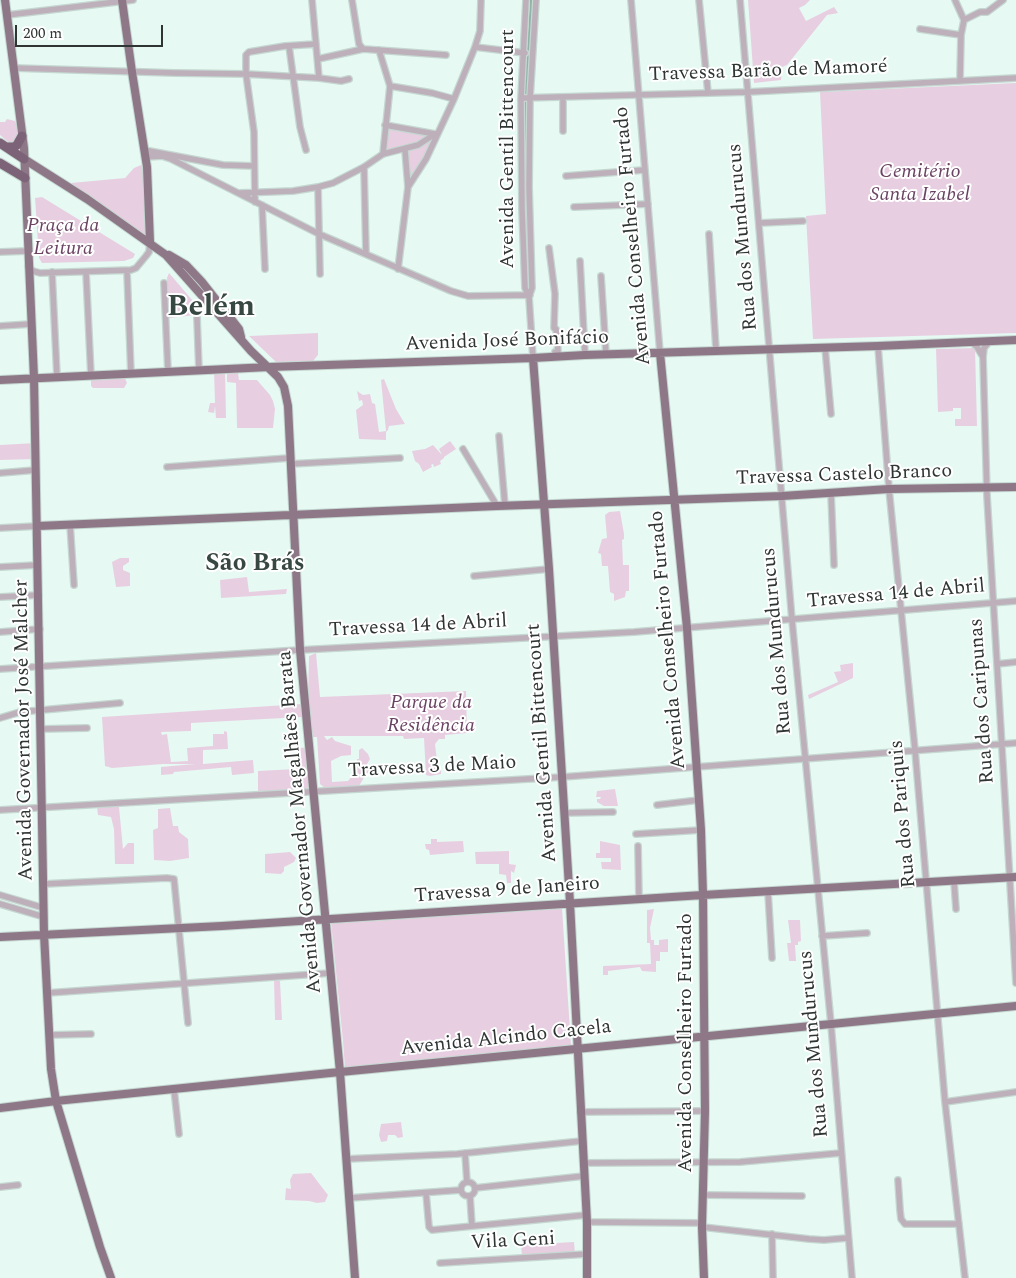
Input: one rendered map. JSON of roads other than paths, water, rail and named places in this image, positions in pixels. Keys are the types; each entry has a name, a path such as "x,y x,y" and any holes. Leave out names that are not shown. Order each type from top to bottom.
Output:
{"highway":[{"path":"3,145 17,146 22,136"},
{"path":"3,145 24,159"},
{"path":"0,162 25,175"}],"main road":[{"name":"Avenida Governador José Malcher","path":"5,0 24,159 34,378 44,934 51,1069 56,1101 111,1278"},
{"path":"122,1 145,153 150,242"},
{"name":"Avenida Governador Magalhães Barata","path":"24,159 150,242 166,255 251,351 278,377 284,387 288,406 300,650 340,1072 355,1278"},
{"name":"Avenida José Bonifácio","path":"0,380 269,367 1016,340"},
{"name":"Avenida Conselheiro Furtado","path":"660,353 687,628 701,830 705,1111 702,1225 704,1278"},
{"name":"Avenida Gentil Bittencourt","path":"533,358 549,569 570,903 588,1278"},
{"name":"Travessa Castelo Branco","path":"38,526 544,504 782,496 889,489 1016,487"},
{"name":"Travessa 9 de Janeiro","path":"0,937 1013,878"},
{"name":"Avenida Alcindo Cacela","path":"0,1108 340,1072 1016,1006"}],"street":[{"path":"7,15 134,0"},
{"path":"312,0 319,78"},
{"path":"352,0 361,46"},
{"path":"408,187 426,159 436,134 454,99 475,47 480,31 481,0"},
{"name":"Avenida Gentil Bittencourt","path":"526,0 525,98 532,288 529,296 533,358"},
{"name":"Avenida Gentil Bittencourt","path":"525,98 536,0"},
{"name":"Avenida Conselheiro Furtado","path":"631,0 660,353"},
{"path":"699,0 708,93"},
{"name":"Rua dos Mundurucus","path":"740,0 771,348 792,620 852,1278"},
{"path":"955,0 964,20 960,80"},
{"path":"964,20 980,12 987,12 1003,0"},
{"path":"920,29 962,35"},
{"path":"265,269 259,204 255,193 254,132 246,74 246,55 249,52 316,44"},
{"path":"289,46 300,127 306,150"},
{"path":"318,60 361,46 379,50 446,55"},
{"path":"475,47 525,53"},
{"path":"379,50 390,86 383,154"},
{"path":"14,68 246,74 341,81 349,79"},
{"name":"Travessa Barão de Mamoré","path":"525,98 748,92 1016,78"},
{"path":"390,86 432,93 454,99"},
{"path":"563,98 563,131"},
{"path":"385,125 436,134"},
{"path":"238,193 318,187 333,183 364,167 383,154 405,150 418,145 436,134"},
{"path":"398,269 408,187 405,150"},
{"path":"145,153 186,157 223,165 254,166"},
{"path":"145,153 165,156 319,234 451,291 466,295 529,296"},
{"path":"183,166 186,157"},
{"path":"364,167 366,254"},
{"path":"566,176 644,170"},
{"path":"318,187 320,274"},
{"path":"574,208 648,204"},
{"path":"760,223 803,221"},
{"path":"709,234 716,350"},
{"path":"28,266 35,272 127,271 135,269 144,260 150,242"},
{"path":"549,248 555,294 554,328 556,329 558,352 554,352 555,357"},
{"path":"0,252 27,251"},
{"path":"580,261 585,355"},
{"path":"127,271 131,374"},
{"path":"52,272 57,377"},
{"path":"86,272 91,376"},
{"path":"601,276 606,354"},
{"path":"164,283 168,372"},
{"path":"198,318 199,371"},
{"path":"0,326 31,324"},
{"name":"Rua dos Caripunas","path":"990,341 984,348 983,357 987,488 997,664 1013,878 1016,983"},
{"path":"971,342 978,347 983,357"},
{"name":"Rua dos Pariquis","path":"878,346 889,489 915,750 945,1102 965,1278"},
{"path":"825,347 831,414"},
{"path":"499,436 501,506"},
{"path":"463,449 501,506"},
{"path":"167,467 400,458"},
{"path":"0,473 36,470"},
{"path":"831,493 834,565"},
{"path":"70,524 74,585"},
{"path":"0,528 38,526"},
{"path":"0,567 38,565"},
{"path":"474,576 549,569"},
{"path":"0,597 39,595"},
{"name":"Travessa 14 de Abril","path":"0,669 634,632 1016,601"},
{"path":"0,632 40,629"},
{"path":"997,664 1016,662"},
{"path":"0,718 20,712 120,703"},
{"path":"41,729 87,728"},
{"name":"Travessa 3 de Maio","path":"0,810 562,777 1016,743"},
{"path":"657,805 699,800"},
{"path":"564,813 613,812"},
{"path":"636,834 701,830"},
{"path":"638,846 639,899"},
{"path":"44,884 171,878 175,880 188,1023"},
{"path":"954,881 956,909"},
{"path":"768,892 772,958"},
{"path":"0,895 44,908"},
{"path":"0,904 44,917"},
{"path":"822,936 867,933"},
{"path":"47,993 331,973"},
{"path":"50,1035 91,1034"},
{"path":"174,1089 179,1134"},
{"path":"945,1102 1016,1092"},
{"path":"580,1112 705,1111"},
{"path":"346,1159 465,1153 582,1141"},
{"path":"583,1163 740,1162 841,1152"},
{"path":"461,1190 467,1182 465,1153"},
{"path":"475,1188 584,1176"},
{"path":"898,1180 900,1210 905,1224 959,1224"},
{"path":"467,1182 471,1182 475,1188"},
{"path":"0,1187 18,1185"},
{"path":"470,1196 475,1192 475,1188"},
{"path":"349,1198 461,1190"},
{"path":"461,1190 463,1194 470,1196"},
{"path":"426,1193 429,1228 434,1230 586,1219 702,1225 824,1240 847,1238"},
{"path":"703,1195 802,1196"},
{"path":"470,1196 472,1226"},
{"path":"772,1234 773,1278"},
{"name":"Vila Geni","path":"440,1263 588,1254"}],"district":[{"name":"Belém","path":"211,309"},
{"name":"São Brás","path":"255,565"}],"park label":[{"name":"Cemitério Santa Izabel","path":"920,184"},
{"name":"Praça da Leitura","path":"63,238"},
{"name":"Parque da Residência","path":"431,716"}]}
